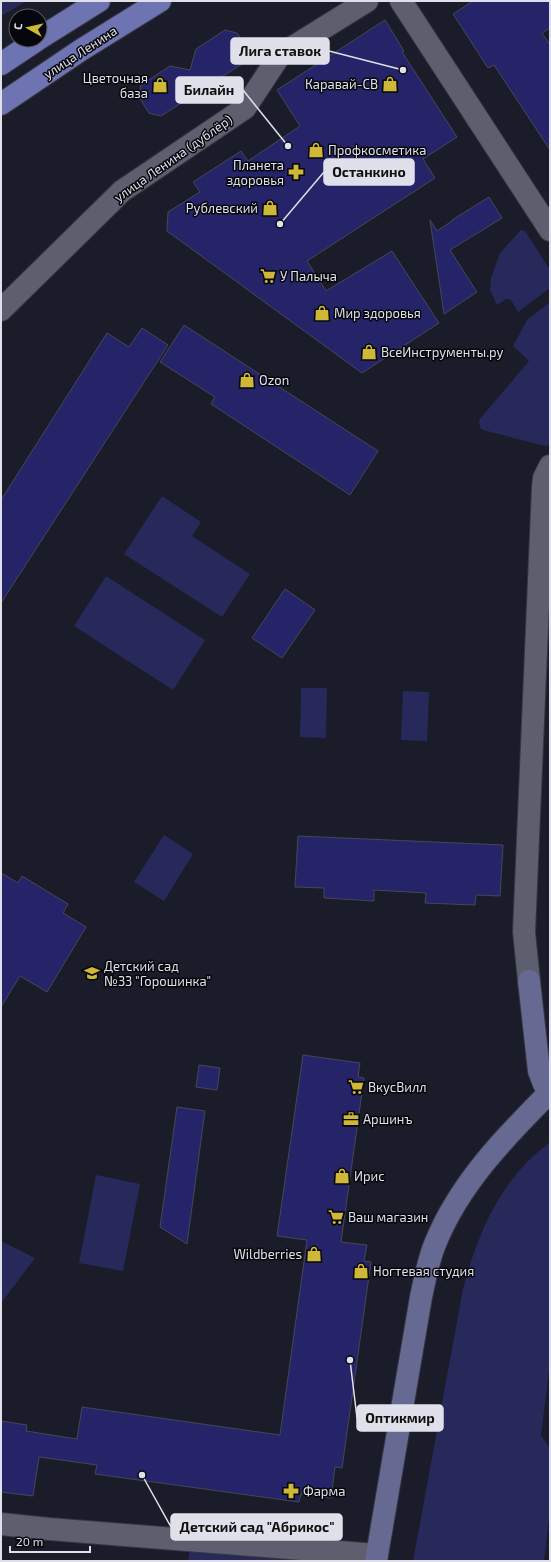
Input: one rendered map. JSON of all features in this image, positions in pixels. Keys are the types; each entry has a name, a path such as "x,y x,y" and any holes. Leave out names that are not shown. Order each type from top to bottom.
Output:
{"main road":[{"path":"48,33 98,1"},
{"name":"улица Ленина","path":"1,104 81,50 160,1"},
{"path":"1,64 25,48"}],"street":[{"name":"улица Ленина (дублёр)","path":"1,310 122,192 245,108 280,56 367,1"},
{"path":"401,1 550,230"},
{"path":"1,1524 377,1558 421,1297 427,1268 435,1244 452,1211 473,1176 520,1122 550,1092 544,1084 539,1071 524,932 543,487 544,478 550,466"}],"shaded area":[{"path":"1,1 27,1 15,8 8,8 8,12 1,16"},
{"path":"521,230 525,231 550,270 550,288 518,312 511,300 506,299 497,305 490,290 491,278 500,253"},
{"path":"550,302 550,445 545,446 483,430 480,428 479,420 529,361 513,346 527,320"},
{"path":"162,496 201,522 192,536 250,574 222,617 124,554"},
{"path":"106,576 205,640 173,690 74,626"},
{"path":"301,688 327,688 326,738 300,737"},
{"path":"403,691 429,692 427,741 401,740"},
{"path":"164,835 193,854 164,901 134,882"},
{"path":"550,1142 550,1362 541,1435 550,1449 550,1510 544,1561 413,1561 463,1289 468,1271 487,1221 504,1191 527,1162"},
{"path":"96,1175 140,1184 123,1271 79,1263"},
{"path":"1,1241 35,1258 1,1303"},
{"path":"190,1549 336,1561 188,1561"}],"building":[{"path":"473,1 550,1 550,28 542,33 550,45 550,150 494,65 488,68 453,14"},
{"path":"385,20 404,51 402,52 457,137 423,159 435,178 307,261 326,291 392,251 439,323 362,373 167,231 168,212 200,192 193,182 241,151 248,161 300,126 277,90"},
{"path":"225,30 237,33 248,49 245,62 161,116 149,113 139,97 141,85 170,66 190,70 196,49"},
{"path":"489,197 502,218 450,250 477,292 444,314 430,220 437,231"},
{"path":"184,325 378,451 350,495 211,404 215,397 160,362"},
{"path":"142,328 168,345 1,603 1,500 107,333 129,347"},
{"path":"285,589 315,610 282,658 252,638"},
{"path":"298,836 503,845 500,896 476,895 475,905 425,903 426,893 374,890 374,901 324,898 324,888 295,887"},
{"path":"1,873 18,883 22,876 68,904 63,913 86,927 47,992 20,976 1,1007"},
{"path":"303,1055 360,1063 358,1077 364,1078 341,1242 367,1245 364,1261 371,1262 342,1468 335,1467 331,1498 301,1494 299,1502 95,1474 97,1465 39,1457 33,1496 1,1492 1,1421 27,1425 26,1431 77,1439 82,1407 280,1435 307,1240 277,1236"},
{"path":"199,1065 220,1068 217,1090 196,1087"},
{"path":"177,1107 205,1111 187,1244 160,1227"}],"place":[{"name":"Лига ставок","path":"403,70"},
{"name":"Каравай-СВ","path":"390,84"},
{"name":"Цветочная база","path":"160,85"},
{"name":"Билайн","path":"288,146"},
{"name":"Профкосметика","path":"316,150"},
{"name":"Планета здоровья","path":"296,172"},
{"name":"Рублевский","path":"270,208"},
{"name":"Останкино","path":"280,224"},
{"name":"У Палыча","path":"268,276"},
{"name":"Мир здоровья","path":"322,313"},
{"name":"ВсеИнструменты.ру","path":"369,352"},
{"name":"Ozon","path":"247,380"},
{"name":"Детский сад №33 \"Горошинка\"","path":"92,973"},
{"name":"ВкусВилл","path":"356,1087"},
{"name":"Аршинъ","path":"351,1119"},
{"name":"Ирис","path":"342,1176"},
{"name":"Ваш магазин","path":"336,1217"},
{"name":"Wildberries","path":"314,1254"},
{"name":"Ногтевая студия","path":"361,1271"},
{"name":"Оптикмир","path":"350,1360"},
{"name":"Детский сад \"Абрикос\"","path":"142,1475"},
{"name":"Фарма","path":"291,1491"}]}
